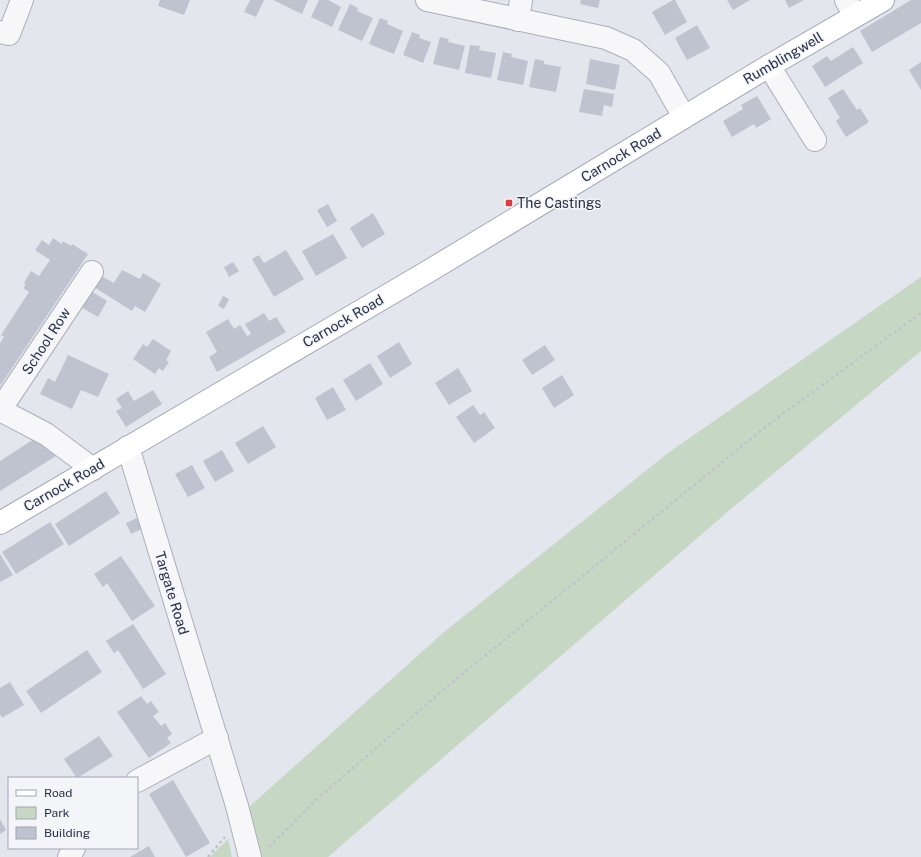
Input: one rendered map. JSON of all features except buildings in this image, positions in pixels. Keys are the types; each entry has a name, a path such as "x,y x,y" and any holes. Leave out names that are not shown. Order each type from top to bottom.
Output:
{"main road":[{"name":"Rumblingwell","path":"684,117 769,66 851,8 883,0"},
{"name":"Carnock Road","path":"0,523 429,271 684,117"}],"street":[{"path":"0,32 9,34 22,0"},
{"path":"427,0 519,10 606,38 633,50 659,73 684,117"},
{"path":"769,66 815,140"},
{"name":"School Row","path":"0,410 92,272"},
{"path":"0,410 46,434 93,469"},
{"name":"Targate Road","path":"128,448 244,833 257,854"},
{"path":"138,780 216,738"}],"path":[{"path":"257,854 316,800 449,685 769,424 921,313"}],"green space":[{"path":"921,277 921,351 731,509 328,857 262,857 248,808 444,632 668,453"},
{"path":"228,839 232,857 210,857"}],"place":[{"name":"The Castings","path":"509,203"}]}
